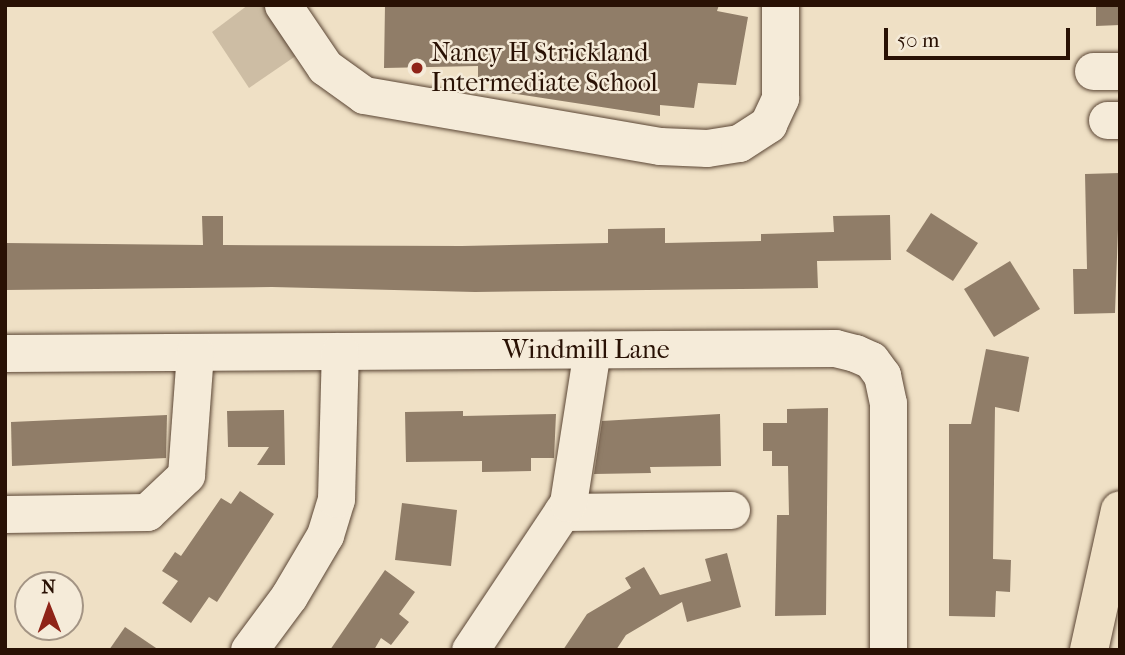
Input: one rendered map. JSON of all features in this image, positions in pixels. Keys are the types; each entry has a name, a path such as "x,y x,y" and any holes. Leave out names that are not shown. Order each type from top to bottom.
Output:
{"main road":[{"path":"1089,650 1113,577 1120,510"}],"street":[{"path":"283,5 325,67 364,95 660,146 708,148 739,143 768,124 780,98 780,5"},
{"name":"Windmill Lane","path":"5,353 835,348 871,360 882,375 888,403 888,650"},
{"path":"470,650 568,503 592,350"},
{"path":"249,650 289,596 325,535 332,512 340,351"},
{"path":"5,514 147,512 186,475 195,352"},
{"path":"562,512 731,510"}],"shaded area":[{"path":"248,5 269,5 303,51 249,88 212,32"}],"building":[{"path":"385,5 719,5 717,11 748,17 736,85 698,83 694,108 660,105 660,116 510,93 511,80 478,81 478,66 384,68"},
{"path":"1096,5 1120,5 1120,25 1096,26"},
{"path":"1120,173 1115,313 1074,314 1073,269 1087,269 1085,174"},
{"path":"931,213 978,243 953,281 906,251"},
{"path":"890,215 891,260 817,261 818,288 475,292 272,287 5,290 5,243 203,245 202,216 223,216 223,245 462,246 608,243 608,229 665,228 665,243 761,241 761,234 834,232 833,216"},
{"path":"1010,261 1040,309 994,337 964,289"},
{"path":"986,349 1029,357 1019,412 995,407 993,559 1011,560 1010,592 996,591 995,617 949,616 949,424 971,424"},
{"path":"828,408 826,615 775,616 777,515 789,515 788,466 772,466 772,451 763,451 763,423 787,423 787,409"},
{"path":"284,410 285,465 257,465 269,447 228,447 227,411"},
{"path":"463,411 463,416 556,414 554,458 531,458 531,471 482,472 482,461 406,462 405,412"},
{"path":"720,414 721,466 650,467 651,473 594,474 602,421"},
{"path":"167,415 166,458 12,466 11,422"},
{"path":"240,491 274,514 217,602 209,597 191,623 162,603 178,581 162,571 175,552 181,556 221,498 231,504"},
{"path":"402,503 457,510 451,566 395,560"},
{"path":"727,553 741,607 687,622 682,602 626,635 616,650 563,650 587,614 631,588 625,578 644,567 660,595 711,581 705,559"},
{"path":"385,570 415,592 399,614 409,622 391,645 381,638 374,650 330,650"},
{"path":"125,627 159,650 109,650"}],"place":[{"name":"Nancy H Strickland Intermediate School","path":"417,68"}]}
